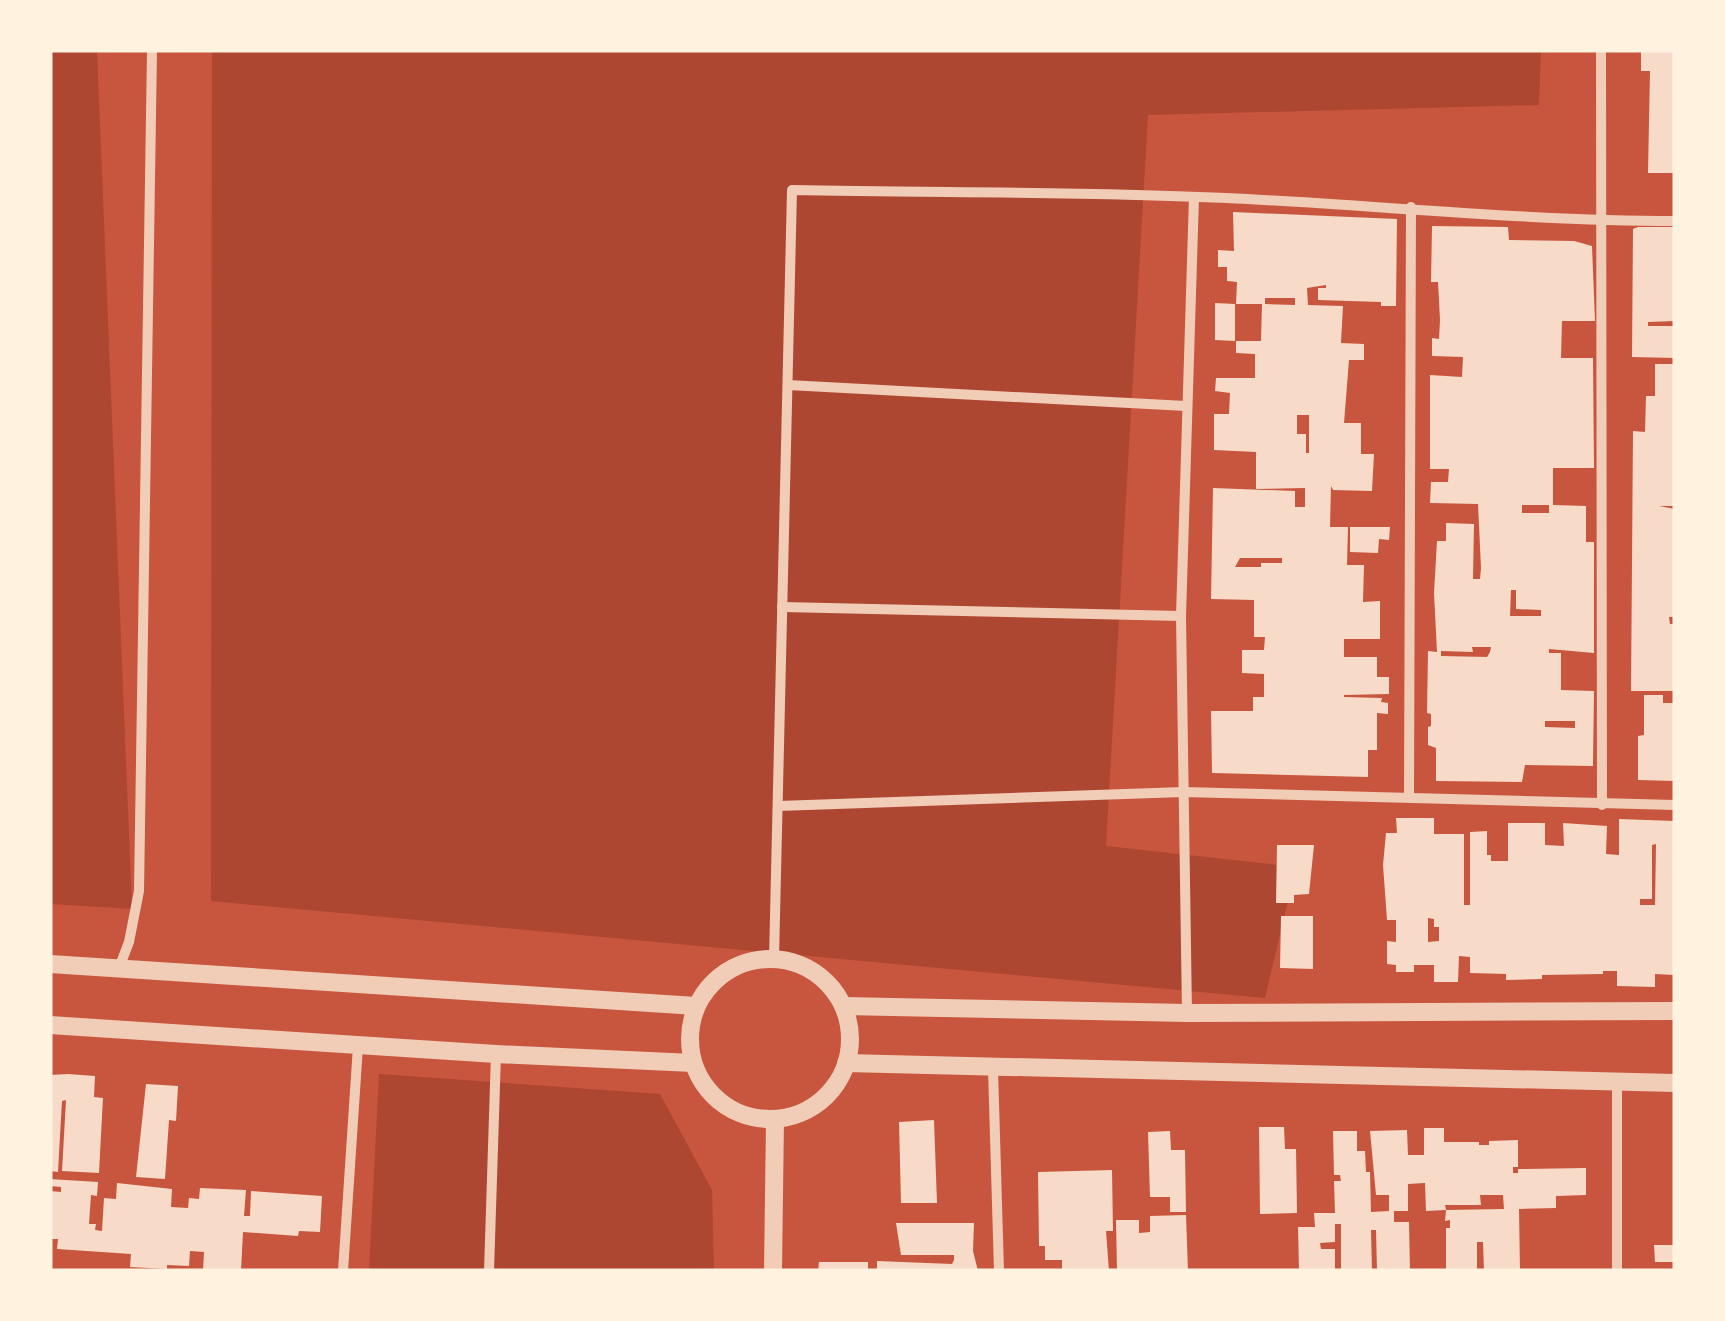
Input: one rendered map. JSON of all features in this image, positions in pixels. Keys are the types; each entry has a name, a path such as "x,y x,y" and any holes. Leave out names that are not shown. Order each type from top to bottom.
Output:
{"street":[{"path":"119,968 129,942 139,891 152,50"},
{"path":"1601,50 1602,805"},
{"path":"774,958 792,190 1194,197 1601,221 1675,221"},
{"path":"1187,1013 1181,616 1194,197"},
{"path":"1409,796 1410,207"},
{"path":"788,385 1186,406"},
{"path":"782,607 1181,616"},
{"path":"778,806 1184,792 1675,804"},
{"path":"774,958 812,970 827,982 844,1006 850,1034 846,1064 821,1101 802,1112 774,1119 749,1116 722,1103 701,1081 693,1063 689,1034 696,1006 712,982 728,970 774,958"},
{"path":"50,964 696,1006"},
{"path":"844,1006 1187,1013 1675,1011"},
{"path":"50,1025 693,1063"},
{"path":"343,1271 358,1046"},
{"path":"489,1271 496,1054"},
{"path":"846,1064 1675,1083"},
{"path":"992,1069 999,1271"},
{"path":"1617,1082 1617,1271"},
{"path":"773,1271 774,1119"}],"shaded area":[{"path":"50,50 97,50 132,909 50,904"},
{"path":"212,50 1541,50 1539,105 1148,115 1106,846 1296,867 1265,998 211,901"},
{"path":"379,1074 660,1094 712,1190 714,1271 369,1271"}],"building":[{"path":"1641,50 1675,50 1675,173 1648,173 1650,71 1641,71"},
{"path":"1233,212 1397,219 1396,306 1318,300 1318,288 1326,285 1307,288 1308,305 1343,306 1341,343 1364,344 1364,360 1349,360 1344,423 1361,423 1361,454 1374,454 1372,491 1333,490 1331,486 1330,527 1348,527 1347,565 1364,565 1363,602 1380,601 1380,639 1344,639 1344,657 1377,657 1377,677 1389,677 1389,694 1344,695 1382,698 1381,702 1388,703 1388,714 1377,713 1377,750 1368,750 1368,777 1212,773 1211,711 1253,711 1253,697 1264,697 1264,674 1242,673 1242,650 1264,650 1265,637 1254,637 1254,600 1211,599 1213,488 1295,491 1295,507 1305,507 1305,488 1256,489 1256,452 1214,450 1214,414 1229,414 1230,393 1215,391 1216,378 1255,378 1255,354 1236,353 1236,341 1261,341 1262,304 1236,304 1237,282 1227,281 1227,267 1218,267 1218,250 1234,251","holes":["1265,298 1295,298 1295,305 1265,304","1297,415 1309,415 1309,453 1306,434 1297,434","1240,558 1282,558 1282,563 1235,567"]},
{"path":"1432,226 1508,227 1509,240 1574,241 1592,246 1595,321 1562,321 1561,358 1593,358 1594,468 1553,468 1553,505 1586,506 1586,542 1594,542 1594,653 1549,649 1549,653 1561,653 1561,690 1594,691 1593,766 1525,765 1522,782 1436,781 1436,748 1428,745 1428,651 1437,652 1437,541 1446,541 1446,523 1474,524 1473,579 1480,579 1481,568 1478,504 1430,503 1431,482 1448,482 1449,469 1430,469 1430,375 1462,377 1463,357 1432,356 1432,338 1439,339 1440,320 1438,282 1431,282","holes":["1522,505 1549,505 1549,513 1522,513","1511,590 1516,590 1516,609 1541,610 1541,616 1510,616","1472,647 1491,647 1487,657 1441,656 1441,651 1473,652","1545,721 1575,721 1575,728 1545,727"]},
{"path":"1675,227 1675,321 1648,322 1648,326 1675,326 1675,358 1632,357 1633,229"},
{"path":"1215,303 1235,304 1235,341 1215,340"},
{"path":"1655,364 1675,364 1675,506 1659,506 1675,509 1675,617 1669,617 1670,624 1675,624 1675,691 1631,691 1633,431 1645,432 1646,396 1655,396"},
{"path":"1350,527 1390,527 1389,540 1379,539 1378,553 1350,552"},
{"path":"1644,695 1663,695 1663,703 1675,703 1675,781 1638,780 1638,736 1644,735"},
{"path":"1396,818 1434,818 1434,834 1464,834 1464,905 1470,905 1470,832 1487,831 1487,855 1491,855 1491,861 1508,861 1508,823 1545,823 1545,845 1564,846 1563,823 1607,826 1606,854 1619,855 1619,819 1675,821 1675,975 1655,974 1655,987 1617,986 1617,971 1506,980 1506,974 1470,973 1470,957 1459,956 1458,982 1434,982 1434,965 1414,965 1414,972 1396,972 1396,965 1387,964 1387,941 1396,942 1396,920 1387,920 1383,865 1386,833 1397,833","holes":["1656,844 1655,905 1640,905 1640,899 1652,899 1652,845","1428,918 1434,919 1434,927 1439,927 1439,941 1428,942"]},
{"path":"1277,845 1314,845 1309,894 1294,895 1294,903 1276,903"},
{"path":"1281,916 1313,916 1313,969 1280,968"},
{"path":"50,1075 95,1076 94,1097 103,1098 99,1173 62,1171 66,1100 62,1101 58,1172 50,1171"},
{"path":"146,1084 178,1086 176,1121 169,1120 165,1179 136,1177"},
{"path":"934,1120 937,1203 901,1203 899,1122"},
{"path":"1259,1127 1284,1127 1285,1149 1296,1149 1297,1213 1260,1214"},
{"path":"1424,1128 1444,1128 1444,1142 1489,1145 1489,1141 1518,1140 1518,1167 1513,1167 1513,1173 1518,1173 1518,1169 1586,1168 1586,1195 1556,1196 1556,1208 1519,1209 1520,1271 1484,1271 1483,1242 1477,1242 1477,1271 1446,1271 1446,1228 1450,1228 1450,1220 1445,1221 1446,1210 1426,1211 1425,1183 1408,1184 1408,1211 1394,1211 1394,1222 1409,1222 1410,1271 1377,1271 1376,1230 1371,1230 1372,1271 1341,1271 1341,1224 1335,1224 1335,1242 1320,1243 1321,1249 1335,1249 1335,1271 1299,1271 1298,1227 1315,1227 1314,1213 1335,1213 1334,1181 1341,1181 1340,1175 1334,1175 1333,1131 1357,1131 1357,1151 1365,1151 1366,1172 1370,1172 1371,1212 1389,1211 1389,1195 1376,1195 1370,1131 1407,1130 1408,1155 1424,1155","holes":["1480,1195 1503,1195 1504,1209 1446,1210 1445,1205 1481,1205"]},
{"path":"1170,1131 1171,1150 1185,1150 1186,1212 1170,1212 1170,1197 1150,1197 1148,1132"},
{"path":"1112,1170 1113,1231 1106,1231 1109,1271 1062,1271 1062,1260 1045,1260 1045,1246 1039,1246 1038,1172"},
{"path":"50,1179 98,1182 97,1196 91,1195 89,1224 96,1224 95,1230 102,1231 104,1198 116,1199 117,1183 172,1189 171,1207 188,1208 189,1198 199,1199 200,1188 246,1190 244,1216 250,1216 251,1191 322,1196 320,1232 299,1231 298,1236 243,1232 241,1271 203,1271 204,1252 190,1251 189,1266 130,1267 131,1254 57,1249 58,1239 50,1239 50,1191 61,1192 61,1187 50,1186"},
{"path":"1186,1215 1188,1271 1117,1271 1116,1220 1139,1220 1139,1233 1150,1232 1150,1216"},
{"path":"896,1223 974,1223 973,1251 978,1271 877,1271 877,1261 952,1264 954,1260 954,1255 901,1255"},
{"path":"1654,1245 1675,1245 1675,1262 1655,1262"},
{"path":"819,1262 868,1262 868,1271 818,1271"}]}
